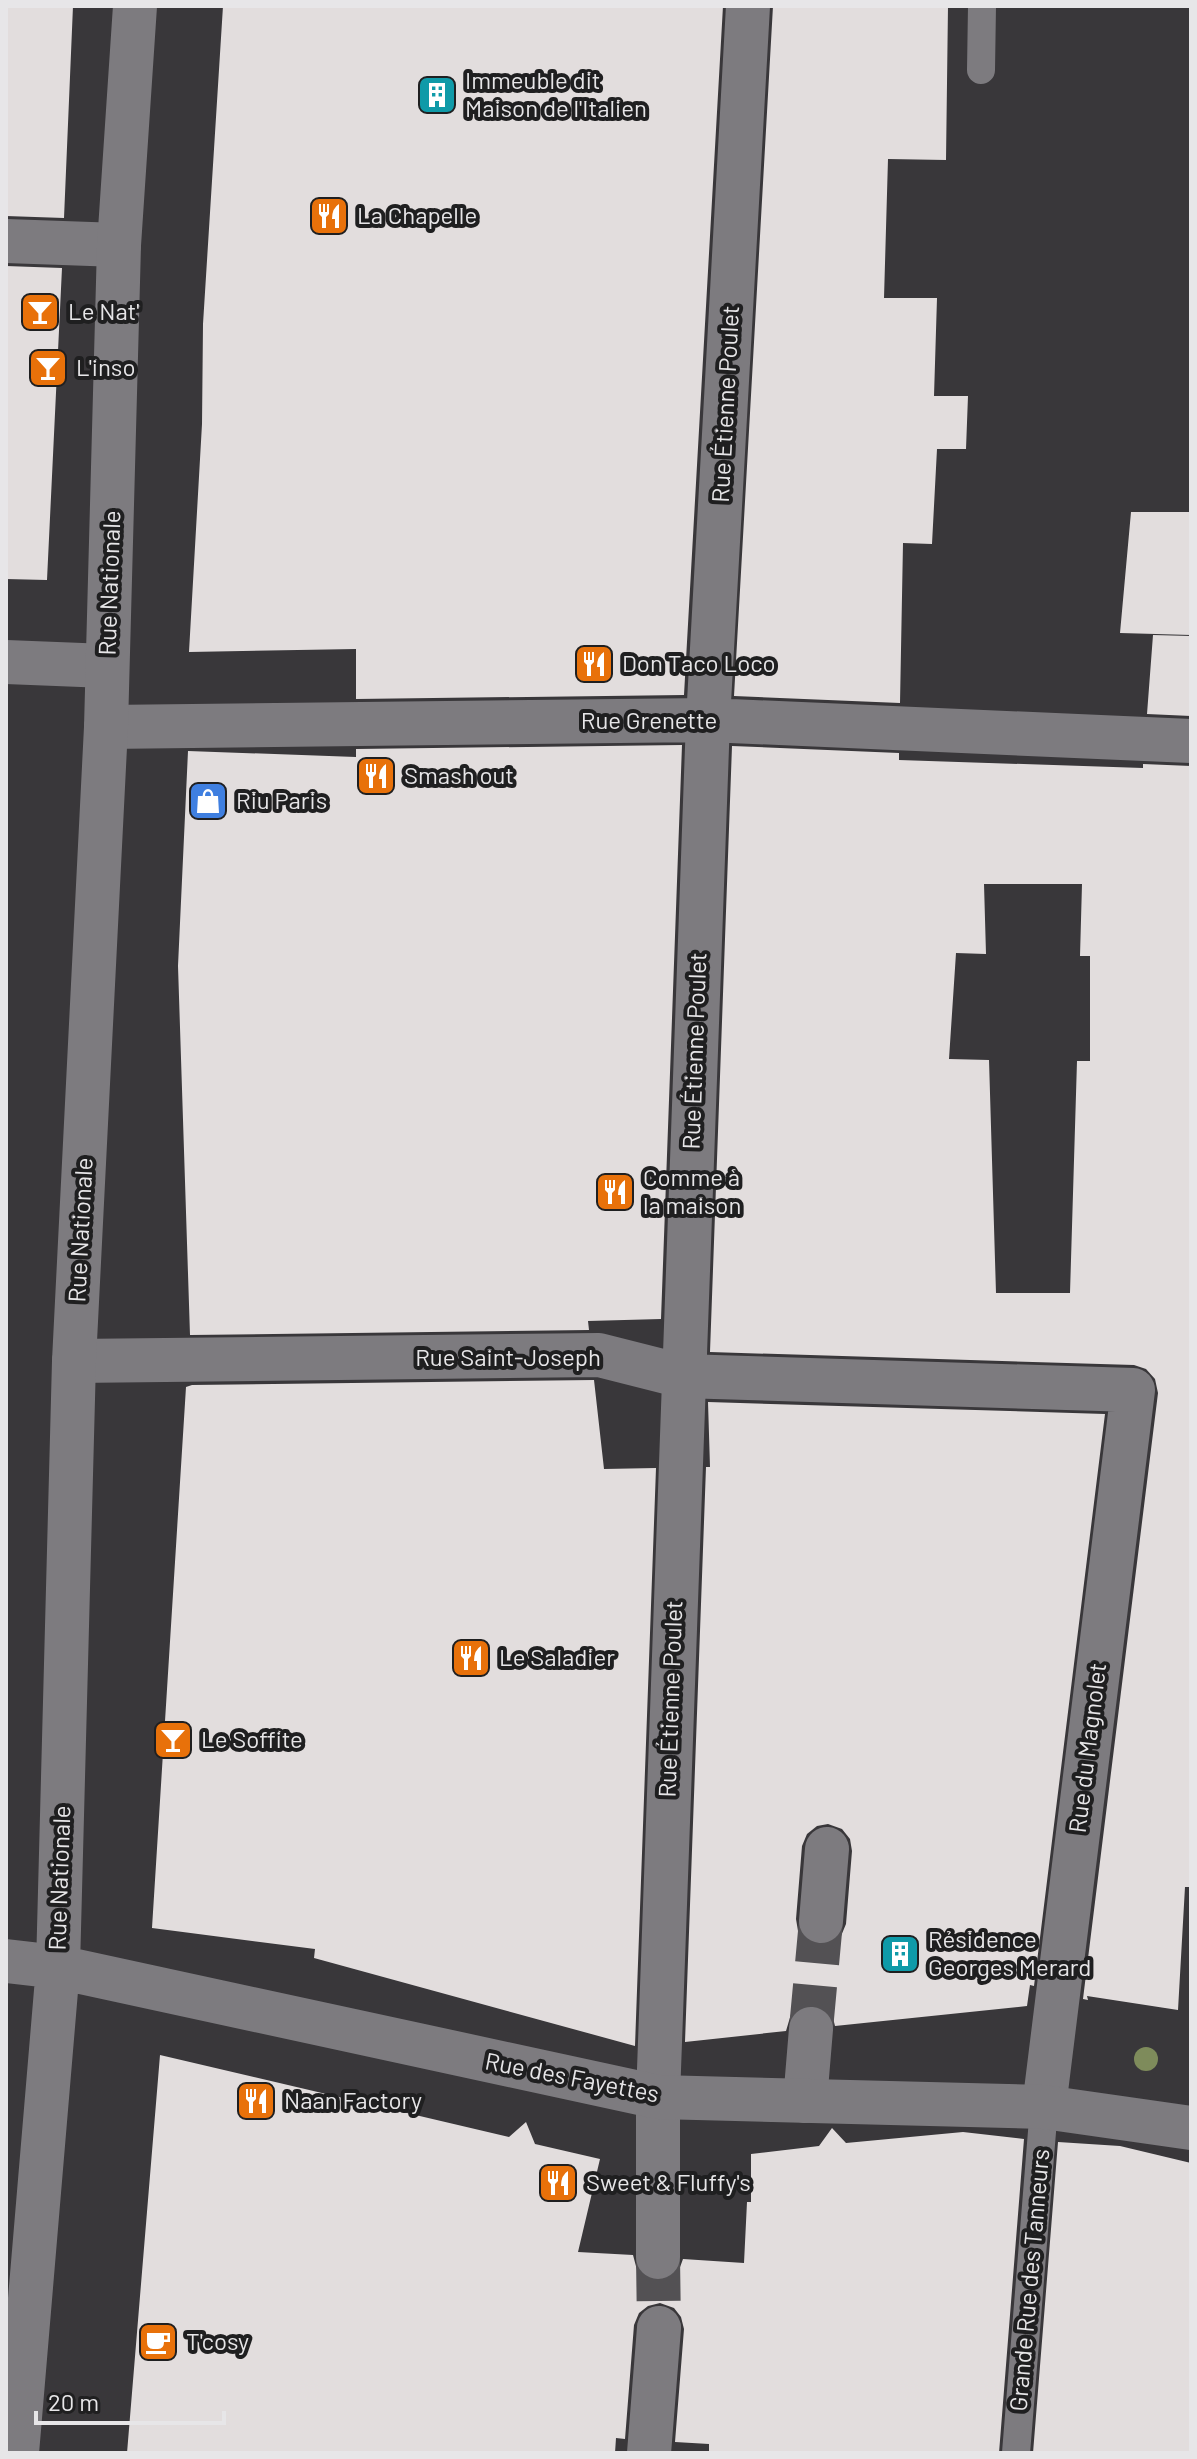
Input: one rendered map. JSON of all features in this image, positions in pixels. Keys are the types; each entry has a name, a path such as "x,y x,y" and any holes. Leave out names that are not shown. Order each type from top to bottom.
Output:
{"street":[{"name":"Rue Nationale","path":"17,2453 58,1967 74,1361 106,727 119,245 135,6"},
{"name":"Rue Étienne Poulet","path":"658,2257 658,2097 708,720 748,6"},
{"path":"6,241 119,245"},
{"path":"6,662 107,666"},
{"name":"Rue Grenette","path":"106,727 708,720 1191,741"},
{"name":"Rue Saint-Joseph","path":"74,1361 599,1355 682,1376 1133,1390"},
{"name":"Rue du Magnolet","path":"1044,2107 1133,1390"},
{"path":"821,1921 827,1849"},
{"name":"Rue des Fayettes","path":"6,1961 58,1967 658,2097 1044,2107 1191,2128"},
{"path":"805,2101 811,2029"},
{"path":"649,2453 659,2328"}],"lane":[{"path":"981,70 982,6"},
{"name":"Grande Rue des Tanneurs","path":"1016,2453 1044,2107"}],"building":[{"path":"6,6 73,6 64,218 6,216"},
{"path":"223,6 723,6 684,695 356,699 356,649 189,652 202,424 203,324"},
{"path":"773,6 948,6 946,160 888,159 884,298 937,298 934,396 968,396 966,449 937,449 932,544 903,543 900,703 734,696"},
{"path":"6,266 62,268 47,580 6,579"},
{"path":"1131,512 1191,512 1191,635 1120,633"},
{"path":"1153,635 1191,636 1191,716 1147,714"},
{"path":"682,745 661,1319 588,1321 589,1330 190,1335 178,966 188,751 356,757 356,749"},
{"path":"732,746 899,753 899,760 1143,768 1143,764 1191,766 1191,1887 1185,1887 1178,2010 1087,1996 1088,2000 1083,1999 1158,1393 1155,1379 1146,1369 1134,1365 710,1352","holes":["984,884 1082,884 1080,956 1090,956 1090,1061 1077,1061 1070,1293 996,1293 989,1060 949,1059 956,953 986,954"]},
{"path":"594,1380 604,1469 656,1468 635,2046 314,1958 315,1949 152,1928 186,1387"},
{"path":"708,1402 1105,1414 1034,1986 1030,1985 1027,2006 835,2026 826,2009 812,2004 801,2006 791,2014 786,2031 685,2042 706,1467 710,1467","holes":["828,1824 842,1829 850,1839 852,1851 846,1924 841,1936 831,1944 820,1946 806,1941 798,1931 796,1919 802,1846 807,1834 817,1826"]},
{"path":"160,2055 509,2137 526,2122 535,2144 600,2159 578,2252 633,2255 637,2270 646,2279 657,2282 671,2278 679,2270 683,2259 744,2263 747,2202 751,2202 751,2154 819,2146 832,2128 846,2143 963,2132 1024,2139 999,2453 709,2453 709,2444 675,2442 684,2329 681,2317 674,2308 660,2303 648,2306 639,2313 634,2325 625,2439 616,2438 615,2453 127,2453"},
{"path":"1058,2142 1120,2146 1191,2163 1191,2453 1033,2453"}],"tunnel":[{"path":"811,2029 821,1921"},
{"path":"658,2257 659,2328"}],"place":[{"name":"Immeuble dit Maison de l'Italien","path":"437,95"},
{"name":"La Chapelle","path":"329,216"},
{"name":"Le Nat'","path":"40,312"},
{"name":"L'inso","path":"48,368"},
{"name":"Don Taco Loco","path":"594,664"},
{"name":"Smash out","path":"376,776"},
{"name":"Riu Paris","path":"208,801"},
{"name":"Comme à la maison","path":"615,1192"},
{"name":"Le Saladier","path":"471,1658"},
{"name":"Le Soffite","path":"173,1740"},
{"name":"Résidence Georges Merard","path":"900,1954"},
{"name":"Naan Factory","path":"256,2101"},
{"name":"Sweet & Fluffy's","path":"558,2183"},
{"name":"T'cosy","path":"158,2342"}]}
